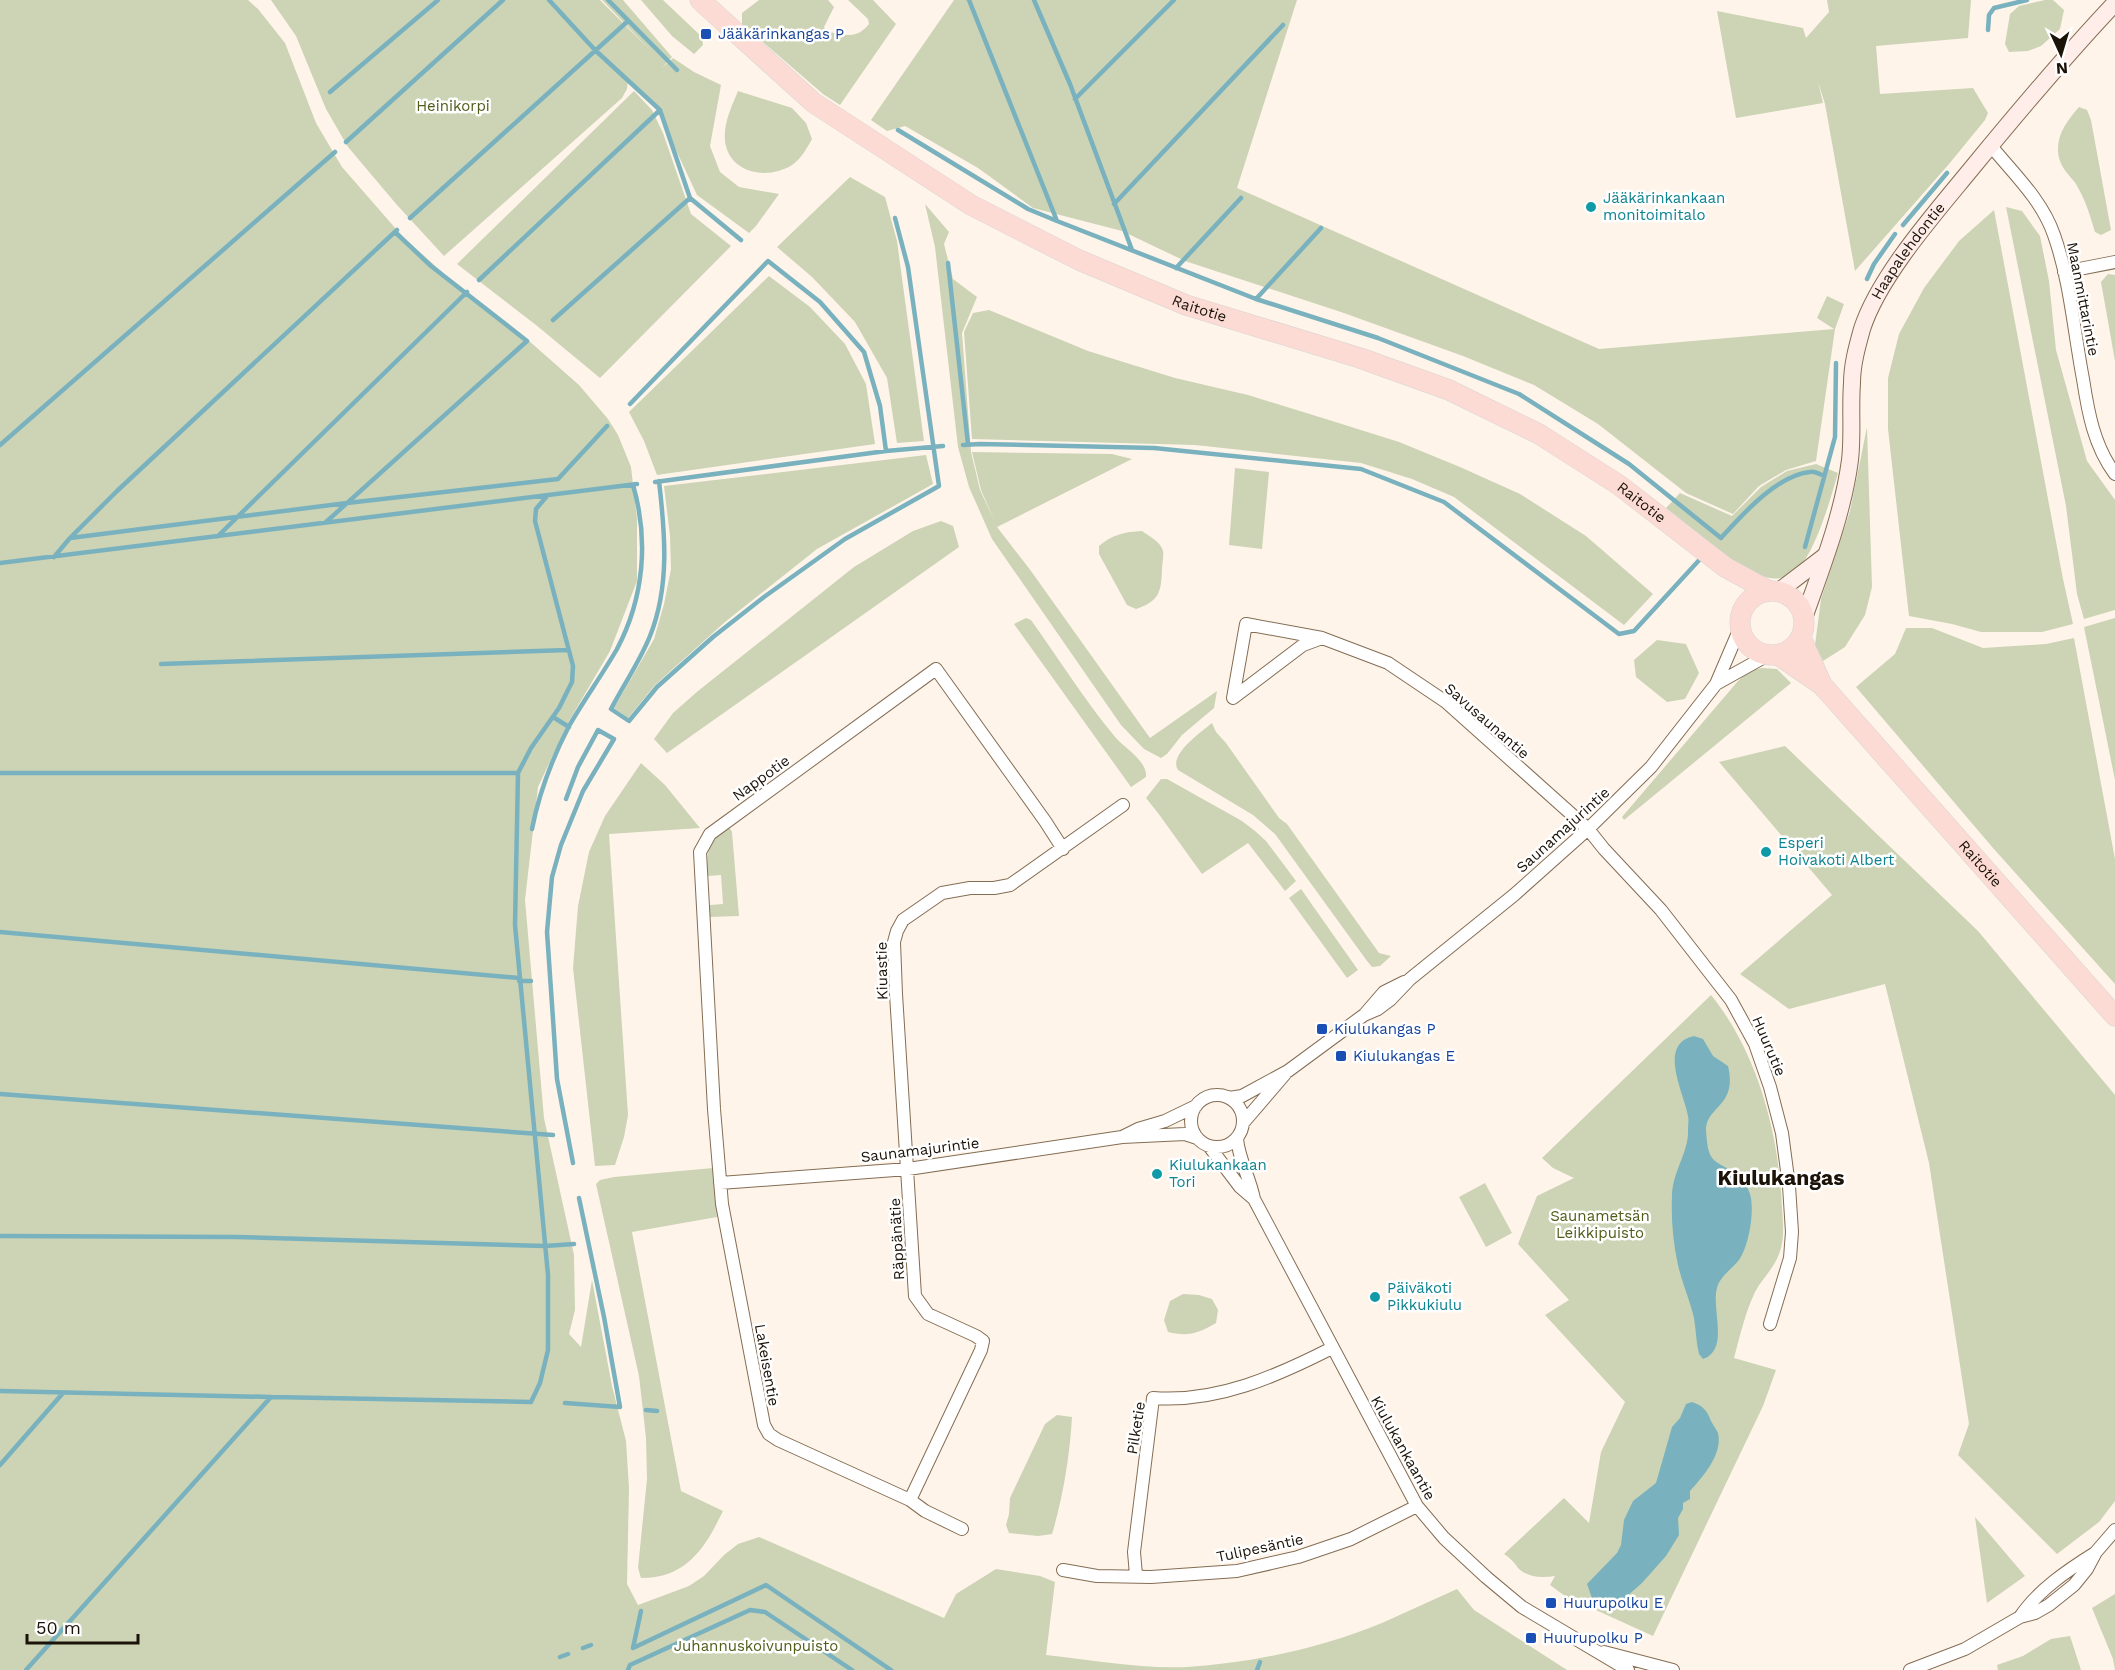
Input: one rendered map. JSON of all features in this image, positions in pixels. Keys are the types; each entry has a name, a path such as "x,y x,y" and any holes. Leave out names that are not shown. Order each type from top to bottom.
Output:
{"main road":[{"name":"Raitotie","path":"700,0 814,103 971,206 1079,260 1186,305 1360,358 1449,390 1539,434 1619,485 1725,567 1774,591"},
{"name":"Raitotie","path":"1725,567 1744,608"},
{"path":"1740,628 1744,608 1750,599 1759,594 1774,591 1788,595 1796,601 1804,618 1801,638 1795,646 1773,655"},
{"name":"Raitotie","path":"1740,628 1744,638 1758,652 1773,655 1822,685 2115,1016"},
{"name":"Raitotie","path":"1801,638 1822,685"}],"street":[{"name":"Haapalehdontie","path":"1804,618 1826,556 1845,489 1850,458 1852,380 1856,352 1873,302 1902,257 1938,209 2115,3"},
{"name":"Maanmittarintie","path":"1991,146 2043,208 2054,235 2064,272 2090,418 2098,445 2115,474"},
{"path":"2064,272 2115,262"},
{"path":"1774,591 1826,556"},
{"name":"Savusaunantie","path":"1322,638 1303,645 1233,699 1246,624 1322,638 1388,663 1446,702 1588,829"},
{"name":"Saunamajurintie","path":"1229,1098 1242,1096 1288,1071 1365,1015 1378,1009 1410,979 1514,895 1588,829 1651,767 1716,684 1740,628"},
{"name":"Saunamajurintie","path":"1716,684 1773,655"},
{"name":"Nappotie","path":"720,1183 700,876 700,852 710,834 936,669 1063,849"},
{"name":"Kiuastie","path":"908,1169 896,994 894,942 897,931 903,921 942,893 1010,885 1123,805"},
{"name":"Huurutie","path":"1588,829 1661,910 1731,1000 1755,1044 1770,1087 1782,1133 1792,1232 1790,1258 1770,1324"},
{"name":"Saunamajurintie","path":"1243,1122 1288,1071"},
{"path":"1212,1096 1229,1098 1240,1108 1243,1122 1241,1131 1237,1139 1224,1147 1209,1146 1197,1138 1191,1122 1196,1106 1212,1096"},
{"name":"Saunamajurintie","path":"1122,1137 1138,1129 1165,1121 1196,1106"},
{"name":"Saunamajurintie","path":"720,1183 908,1169 1122,1137 1185,1134 1197,1138"},
{"name":"Kiulukankaantie","path":"1237,1139 1238,1150 1254,1199 1417,1506 1444,1538 1522,1607 1628,1670"},
{"name":"Kiulukankaantie","path":"1209,1146 1240,1187 1254,1199"},
{"name":"Räppänätie","path":"908,1169 915,1296 928,1314 983,1341 976,1361 910,1500"},
{"name":"Lakeisentie","path":"720,1183 724,1216 764,1425 769,1434 910,1500 925,1511 962,1529"},
{"name":"Pilketie","path":"1136,1575 1134,1552 1153,1398 1194,1397 1237,1389 1277,1374 1332,1348"},
{"name":"Tulipesäntie","path":"1063,1570 1097,1576 1151,1577 1238,1570 1298,1557 1351,1539 1417,1506"},
{"path":"1910,1670 1965,1649 2020,1617 2035,1614 2074,1585 2087,1569 2096,1552 2115,1530"},
{"name":"Kiulukankaantie","path":"1598,1651 1673,1670"}],"green space":[{"name":"Juhannuskoivunpuisto","path":"0,0 248,0 285,43 316,123 342,167 403,237 461,289 528,340 579,385 608,419 618,435 631,467 637,519 637,581 610,651 569,721 538,787 525,900 544,1118 574,1255 575,1310 569,1334 581,1347 592,1280 612,1386 626,1441 629,1488 627,1584 638,1605 689,1586 704,1576 738,1544 759,1537 944,1618 956,1594 996,1569 1040,1576 1055,1582 1046,1655 1152,1667 1212,1665 1261,1658 1311,1647 1359,1632 1457,1589 1474,1610 1567,1670 0,1670"},
{"name":"Heinikorpi","path":"271,0 600,0 651,51 602,0 623,0 672,57 662,68 673,58 694,72 721,85 710,146 720,172 739,187 779,194 749,233 697,195 675,148 661,108 628,79 627,89 622,98 444,256 348,147 326,109 296,36"},
{"path":"641,0 663,0 702,37 703,45 694,54 672,36"},
{"path":"759,0 828,0 834,7 824,27 826,31 838,34 854,34 869,24 868,19 848,0 873,0 896,24 840,105 823,94 742,24 742,13"},
{"path":"954,0 1297,0 1237,188 1599,349 1834,329 1817,318 1827,296 1844,304 1835,329 1816,461 1786,470 1759,486 1733,514 1686,493 1598,424 1534,385 1463,356 1341,312 1185,261 1122,231 1033,208 978,168 905,126 887,131 871,120"},
{"path":"1827,0 1971,0 1968,38 1876,46 1880,94 1973,88 1988,113 1985,120 1949,164 1855,271 1825,104 1818,82 1823,103 1736,118 1717,11 1803,28 1806,38 1829,12"},
{"path":"2053,0 2064,10 2060,29 2041,46 2028,51 2009,52 2005,44 2010,14 2019,6"},
{"path":"634,91 652,110 663,133 691,214 731,246 600,378 457,264"},
{"path":"738,91 792,108 806,123 812,139 795,163 769,173 746,169 737,164 726,144 725,131"},
{"path":"2079,107 2087,110 2091,120 2111,230 2101,235 2095,232 2082,195 2063,167 2058,153 2062,132"},
{"path":"850,177 885,197 897,241 924,441 897,443 887,378 855,322 812,277 777,247"},
{"path":"925,204 949,232 944,244 953,279 977,297 962,333 971,452 980,490 995,522 981,490 972,452 1112,454 1132,459 997,527 1150,738 1217,691 1214,708 1182,735 1161,758 1144,749 1121,725 992,539 969,487 958,447 935,247"},
{"path":"2006,207 2022,211 2040,236 2049,281 2056,350 2087,461 2115,500 2115,610 2084,619 2077,594 2066,506"},
{"path":"1994,210 2073,624 2042,632 1981,632 1909,616 1888,429 1888,378 1899,334 1924,288 1959,241"},
{"path":"2108,274 2115,275 2115,361 2101,282"},
{"path":"769,276 810,307 845,344 866,384 875,444 657,475 644,441 629,412"},
{"path":"989,310 1088,351 1175,378 1248,395 1329,420 1399,442 1460,467 1520,494 1586,536 1653,594 1624,625 1454,497 1412,479 1361,463 1195,445 972,439 964,332 973,313"},
{"path":"1867,427 1872,587 1865,615 1845,647 1823,661 1815,645 1821,599 1850,511"},
{"path":"926,455 933,484 817,549 725,622 655,685 628,718 614,708 654,639 664,604 671,569 664,486"},
{"path":"1816,464 1838,473 1820,529 1806,558 1786,577 1767,577 1747,569 1666,508 1680,493 1732,516 1761,487 1787,471"},
{"path":"1235,468 1269,472 1262,549 1229,545"},
{"path":"941,521 953,526 959,547 667,753 654,739 673,713 698,691 854,567 913,531"},
{"path":"1142,531 1160,545 1163,551 1161,585 1157,595 1150,603 1136,609 1127,605 1099,554 1099,546 1119,534"},
{"path":"1026,618 1031,620 1116,738 1144,766 1146,777 1131,787 1014,624"},
{"path":"2115,618 2115,780 2084,627"},
{"path":"1906,628 1932,628 1983,648 2046,644 2074,638 2115,859 2115,984 1993,848 1856,687 1895,654"},
{"path":"1657,640 1686,644 1699,673 1685,699 1667,702 1636,677 1634,660"},
{"path":"1777,669 1791,683 1624,820 1622,817 1738,681 1750,670"},
{"path":"1212,723 1216,732 1279,818 1287,824 1379,953 1391,956 1380,966 1372,967 1367,961 1275,834 1253,815 1178,770 1176,764 1181,751"},
{"path":"1785,746 1978,931 2115,1095 2115,1501 2099,1522 2057,1554 1958,1455 1969,1424 1929,1163 1885,984 1789,1009 1740,974 1832,895 1719,762"},
{"path":"641,763 665,785 700,828 609,834 628,1115 615,1165 595,1166 573,968 578,906 589,852 605,816"},
{"path":"1161,779 1167,779 1242,821 1266,841 1296,881 1285,891 1248,843 1202,874 1146,798"},
{"path":"729,827 732,832 739,916 710,917 710,905 723,904 721,875 708,876 708,853 717,837"},
{"path":"1301,889 1358,970 1347,978 1289,898"},
{"name":"Saunametsän Leikkipuisto","path":"1711,995 1742,1042 1763,1096 1776,1152 1783,1219 1783,1237 1779,1254 1751,1300 1734,1358 1776,1370 1763,1406 1653,1636 1565,1596 1550,1585 1555,1576 1540,1577 1526,1574 1504,1554 1564,1498 1589,1523 1601,1452 1625,1402 1545,1315 1569,1300 1518,1244 1537,1196 1574,1178 1553,1168 1542,1158"},
{"path":"713,1168 717,1217 632,1232 681,1491 723,1511 701,1548 682,1567 657,1577 641,1578 638,1568 647,1479 646,1438 639,1376 596,1184 600,1180 614,1177"},
{"path":"1485,1183 1512,1233 1486,1247 1459,1197"},
{"path":"1183,1294 1212,1299 1218,1310 1216,1323 1193,1333 1168,1332 1164,1320 1170,1301"},
{"path":"1057,1415 1072,1417 1065,1476 1052,1534 1038,1536 1009,1533 1006,1525 1010,1498 1045,1424"},
{"path":"1975,1517 2025,1576 1987,1603"},
{"path":"2115,1594 2115,1670 2113,1659 2092,1608"},
{"path":"2070,1636 2081,1670 1998,1670 1997,1665 2023,1656 2051,1639"}],"water":[{"path":"1694,1036 1703,1039 1713,1056 1728,1066 1729,1090 1707,1123 1708,1147 1715,1161 1736,1173 1743,1180 1750,1194 1752,1209 1743,1254 1726,1273 1717,1288 1718,1338 1711,1354 1703,1359 1699,1354 1694,1318 1678,1265 1672,1213 1673,1187 1688,1138 1688,1116 1678,1083 1675,1059 1677,1049 1683,1041"},
{"path":"1692,1402 1706,1411 1718,1433 1719,1441 1711,1465 1690,1491 1690,1499 1683,1503 1683,1509 1678,1518 1679,1535 1666,1556 1642,1583 1617,1605 1609,1607 1593,1601 1587,1584 1617,1553 1621,1545 1624,1520 1633,1501 1656,1483 1672,1427 1680,1418 1686,1404"}],"waterway":[{"path":"330,92 438,0"},
{"path":"346,142 503,0"},
{"path":"549,0 595,50 660,110 690,198 741,240"},
{"path":"608,0 677,70"},
{"path":"969,0 1057,221 1256,299"},
{"path":"1034,0 1070,84 1132,250"},
{"path":"1075,99 1174,0"},
{"path":"1988,30 1989,15 1994,8 2027,0"},
{"path":"410,218 628,21"},
{"path":"1114,204 1283,25"},
{"path":"479,280 660,110"},
{"path":"898,130 1028,209 1057,221"},
{"path":"0,445 335,152"},
{"path":"1903,225 1947,173"},
{"path":"553,320 690,198"},
{"path":"1176,268 1241,198"},
{"path":"659,481 664,540 661,598 646,645 611,709 629,721 657,687 713,637 764,597 845,539 939,486 908,267 895,218"},
{"path":"1321,228 1256,299 1378,338 1519,394 1629,464 1721,538 1761,498 1785,480 1812,472 1824,476"},
{"path":"54,557 117,491 397,230"},
{"path":"326,522 527,341 431,266 395,232"},
{"path":"1867,279 1874,264 1895,234"},
{"path":"630,404 768,261 820,302 864,352 880,406 886,451"},
{"path":"948,263 968,444"},
{"path":"218,536 467,292"},
{"path":"1805,547 1835,437 1836,363"},
{"path":"70,538 558,479 607,426"},
{"path":"963,445 1154,448 1361,469 1444,502 1619,634 1634,631 1702,557"},
{"path":"655,482 886,451 943,446"},
{"path":"0,563 637,484"},
{"path":"532,829 542,789 557,751 569,726 617,649 633,610 641,569 642,548 641,527 633,485"},
{"path":"26,1670 271,1397 531,1402 540,1383 548,1350 548,1275 515,925 518,773 531,748 559,708 572,682 573,666 535,521 536,509 547,496"},
{"path":"161,664 568,650"},
{"path":"553,717 569,727"},
{"path":"566,799 578,767 598,730 614,739 583,791 561,845 552,877 547,932 557,1079 573,1163"},
{"path":"0,773 518,773"},
{"path":"0,932 519,978"},
{"path":"519,981 531,981"},
{"path":"0,1094 553,1135"},
{"path":"565,1403 620,1407 579,1198"},
{"path":"0,1236 236,1237 545,1246 574,1244"},
{"path":"0,1391 271,1397"},
{"path":"0,1465 63,1393"},
{"path":"646,1410 657,1411"},
{"path":"633,1648 766,1585 891,1670"},
{"path":"628,1670 630,1665 750,1610 765,1612 852,1670"},
{"path":"633,1648 641,1611"},
{"path":"583,1648 591,1645"},
{"path":"560,1657 568,1654"},
{"path":"1257,1670 1260,1662"}],"place":[{"name":"Jääkärinkangas P","path":"706,34"},
{"name":"Jääkärinkankaan monitoimitalo","path":"1591,207"},
{"name":"Esperi Hoivakoti Albert","path":"1766,852"},
{"name":"Kiulukangas P","path":"1322,1029"},
{"name":"Kiulukangas E","path":"1341,1056"},
{"name":"Kiulukankaan Tori","path":"1157,1174"},
{"name":"Päiväkoti Pikkukiulu","path":"1375,1297"},
{"name":"Huurupolku E","path":"1551,1603"},
{"name":"Huurupolku P","path":"1531,1638"}],"district":[{"name":"Kiulukangas","path":"1781,1177"}]}
